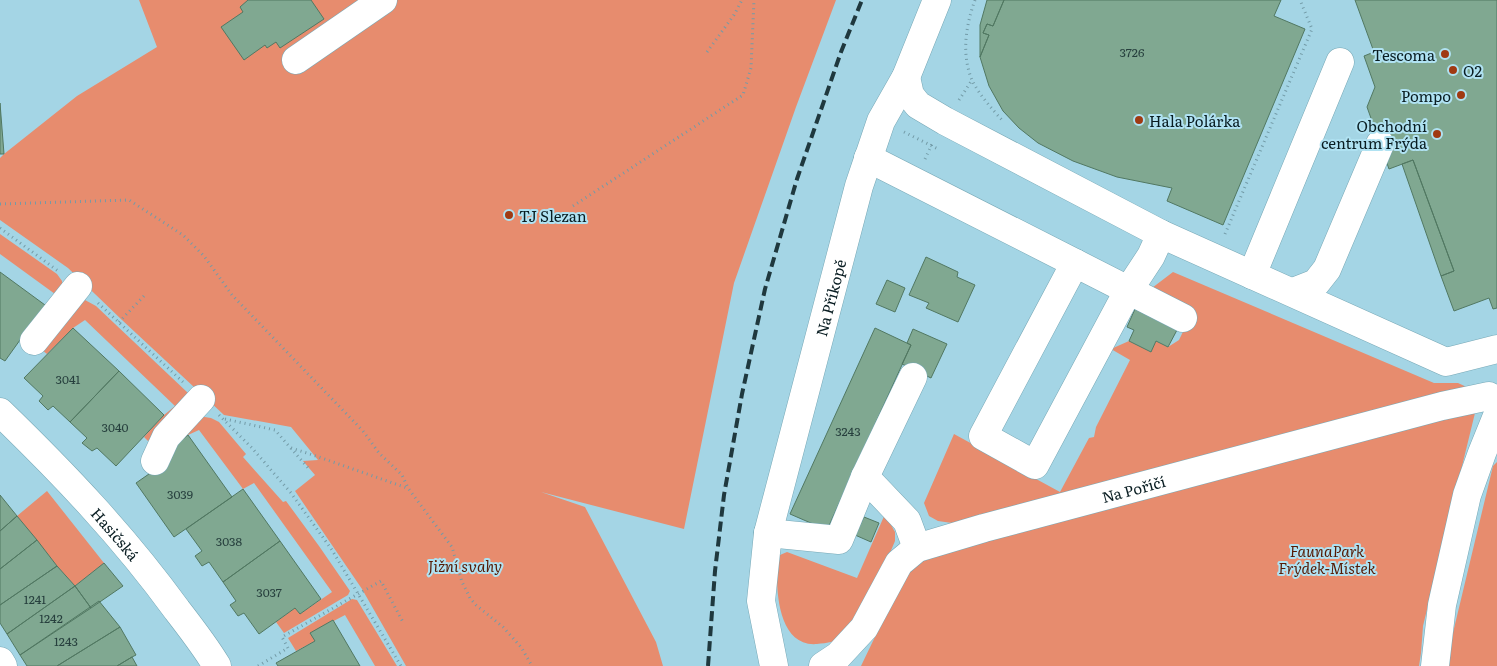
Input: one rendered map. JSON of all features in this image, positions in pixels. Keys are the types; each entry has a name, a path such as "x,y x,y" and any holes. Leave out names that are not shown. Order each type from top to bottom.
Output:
{"street":[{"path":"296,60 352,8 383,0"},
{"name":"Na Příkopě","path":"774,666 761,601 768,533 859,186 881,121 906,77 937,0"},
{"path":"1258,263 1340,62"},
{"path":"906,77 910,95 918,105 1161,234 1258,263 1293,292 1446,362 1497,349"},
{"path":"1293,292 1316,283 1327,269 1380,144"},
{"path":"868,158 1183,318"},
{"path":"1075,263 983,436 1035,465 1128,291 1151,256 1161,234"},
{"path":"34,341 78,286"},
{"path":"768,533 839,540 865,477 913,377"},
{"name":"Na Poříčí","path":"823,666 838,656 864,628 899,563 917,548 984,528 1442,406 1489,396 1497,401"},
{"path":"156,448 201,399"},
{"name":"Hasičská","path":"0,412 46,456 100,513 160,586 217,666"},
{"path":"1435,666 1442,605 1467,495 1497,416"},
{"path":"865,477 907,521 917,548"},
{"path":"0,661 3,666"}],"path":[{"path":"707,52 734,15 742,0"},
{"path":"573,206 743,95 751,68 754,0"},
{"path":"975,0 968,26 966,44 972,80 1007,126"},
{"path":"1225,234 1312,29 1300,0"},
{"path":"0,204 129,200 183,235 204,256 232,296 363,431 379,453 402,475 408,488 452,547 462,582 470,598 503,627 521,647 532,666"},
{"path":"0,228 78,286 224,419 252,448 291,493 332,550 401,666"},
{"path":"1217,231 1225,234 1258,263"},
{"path":"119,322 144,296"},
{"path":"224,419 275,430 310,470"},
{"path":"291,448 408,488"},
{"path":"258,666 288,648 282,637 381,581 404,624"}],"green space":[{"name":"TJ Slezan","path":"139,0 836,0 734,283 684,529 541,492 585,507 656,642 663,666 406,666 362,589 295,491 315,475 303,461 318,460 291,427 224,415 68,268 0,220 0,158 77,96 157,47"},
{"path":"0,234 57,274 62,281 62,293 55,294 0,254"},
{"path":"1173,272 1434,383 1458,383 1473,390 959,524 938,521 929,516 924,503 954,434 1060,492 1089,438 1094,437 1096,427 1130,360 1111,349 1129,341 1151,352 1156,341 1168,347 1179,340 1192,313 1148,291"},
{"path":"85,300 96,306 188,393 164,430 148,441 144,437 175,406 85,320 73,328 47,354 37,346"},
{"name":"FaunaPark Frýdek-Místek","path":"1473,409 1475,413 1423,626 1419,666 861,666 910,564 922,557"},
{"path":"198,416 211,418 219,422 246,454 243,457 283,502 286,501 350,591 348,595 284,633 276,622 295,608 300,614 332,592 254,483 243,489 199,430 188,435 172,458 161,466"},
{"path":"1497,462 1497,666 1445,666 1493,466"},
{"path":"47,491 104,563 75,586 17,516"},
{"path":"885,514 895,532 895,541 874,592 853,628 843,637 828,643 806,643 796,638 789,631 784,621 778,599 777,577 780,555 787,552 857,578"},
{"path":"352,599 357,600 397,666 375,666 345,615 311,633 315,641 296,651 288,638"}],"building":[{"path":"248,0 311,0 324,19 280,48 276,42 267,48 265,45 244,60 221,27 243,12 240,7"},
{"path":"987,0 1004,0 993,26 987,24 983,33 989,35 980,57 980,25"},
{"name":"Hala Polárka","path":"1004,0 1281,0 1274,16 1305,29 1223,225 1167,201 1172,188 1117,177 1073,161 1038,143 1019,128 1003,111 989,86 980,57 989,35 983,33 987,24 993,26"},
{"name":"Obchodní centrum Frýda","path":"1355,0 1497,0 1497,308 1493,309 1489,298 1454,311 1441,276 1454,271 1413,160 1389,169 1367,107 1375,87 1364,56 1374,52"},
{"path":"0,103 4,154 0,154"},
{"path":"1413,160 1454,271 1441,276 1402,164"},
{"path":"926,257 958,272 957,277 975,285 958,322 926,308 929,303 909,295"},
{"path":"0,272 45,305 5,361 0,358"},
{"path":"887,280 905,288 895,312 876,304"},
{"path":"1135,309 1177,330 1168,347 1156,341 1151,352 1129,341 1134,330 1127,327"},
{"path":"73,328 119,371 70,422 53,406 48,410 39,401 43,396 24,378"},
{"path":"875,328 911,345 827,530 790,514"},
{"path":"913,329 947,344 931,378 902,364 911,345 907,343"},
{"path":"119,371 164,415 116,466 97,448 92,451 82,443 87,438 70,422"},
{"path":"188,435 232,497 174,537 136,483 172,458 167,451"},
{"path":"243,489 280,541 223,582 209,562 202,566 195,556 202,551 186,529"},
{"path":"0,495 17,516 0,531"},
{"path":"17,516 37,540 0,569 0,531"},
{"path":"864,517 879,523 871,542 855,535"},
{"path":"37,540 57,566 0,605 0,569"},
{"path":"280,541 321,599 300,614 295,608 259,634 244,613 238,616 230,605 236,601 223,582"},
{"path":"104,563 123,586 91,608 75,586"},
{"path":"57,566 75,586 7,634 0,623 0,605"},
{"path":"75,586 91,608 20,655 7,634"},
{"path":"99,601 120,627 57,666 27,666 20,655"},
{"path":"333,620 360,666 278,666 276,663 315,641 310,633"},
{"path":"120,627 136,655 117,666 57,666"},
{"path":"132,657 137,666 117,666"}],"railway":[{"path":"708,666 715,571 724,495 742,394 765,289 797,179 841,52 862,0"}],"place":[{"name":"Tescoma","path":"1445,54"},
{"name":"O2","path":"1453,70"},
{"name":"Pompo","path":"1461,95"},
{"name":"Hala Polárka","path":"1139,120"},
{"name":"Obchodní centrum Frýda","path":"1437,134"},
{"name":"TJ Slezan","path":"509,215"}],"park label":[{"name":"Jižní svahy","path":"465,565"}]}
